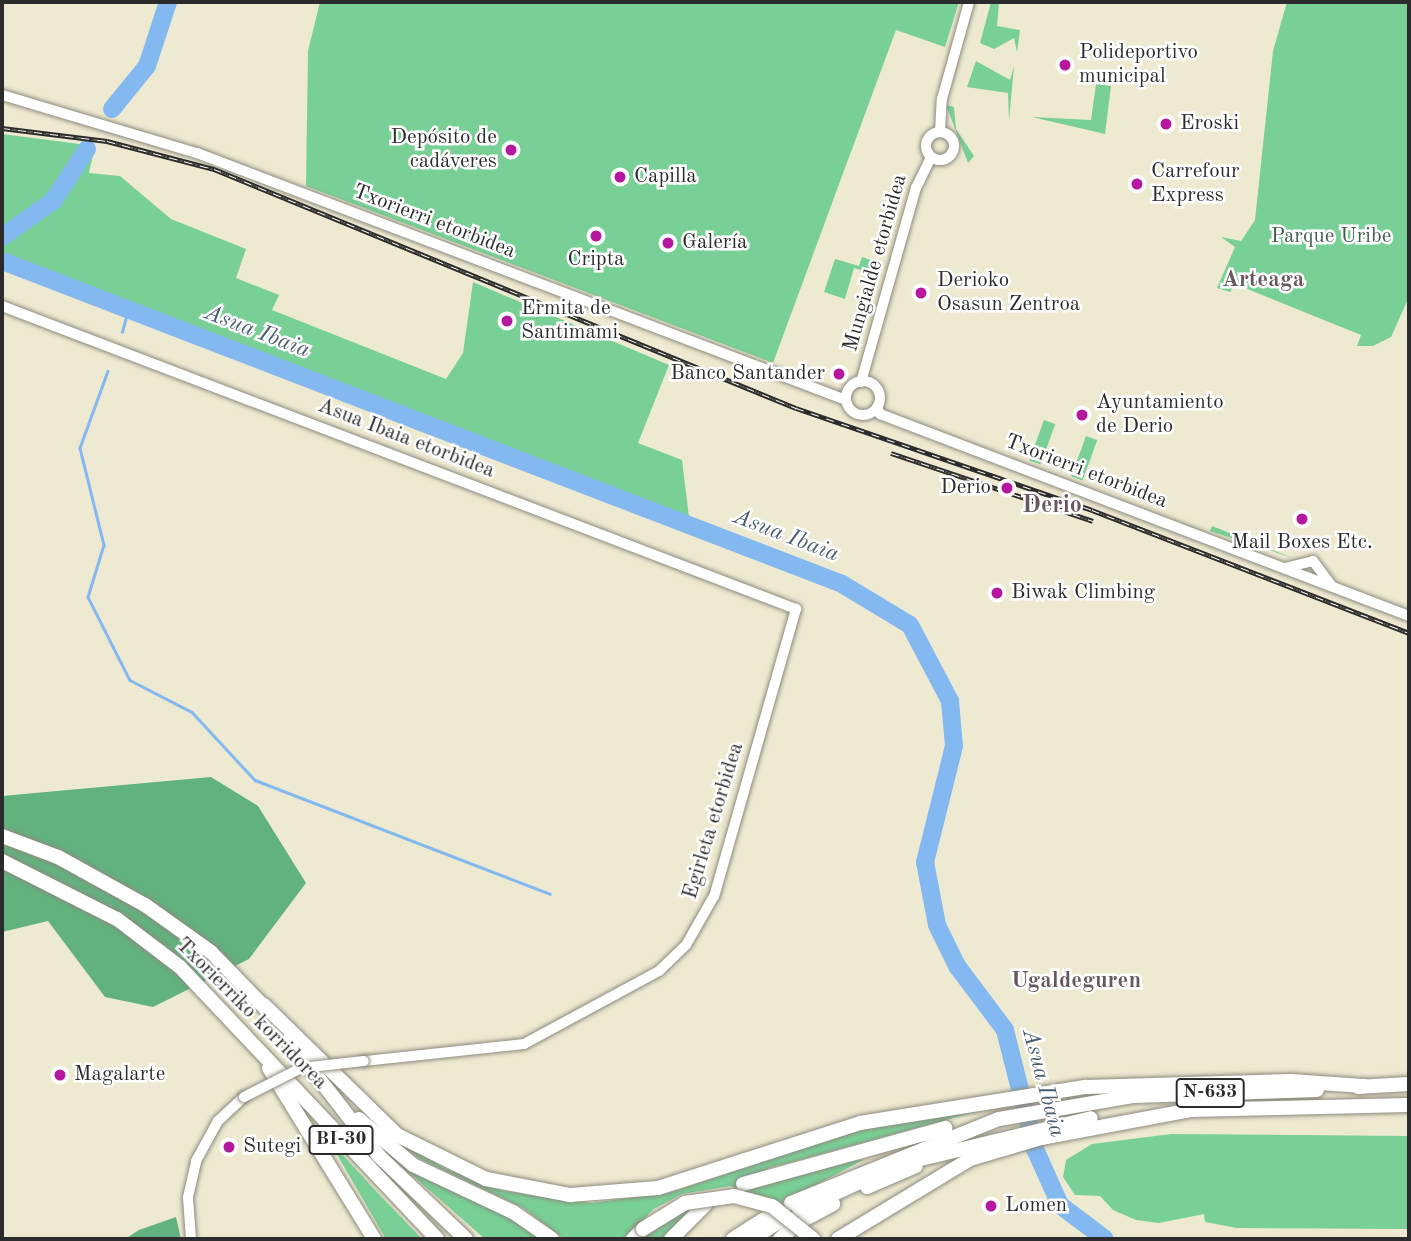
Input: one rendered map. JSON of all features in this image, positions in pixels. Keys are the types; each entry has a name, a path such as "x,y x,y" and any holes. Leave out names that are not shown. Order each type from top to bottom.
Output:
{"highway":[{"name":"Txorierriko korridorea","path":"2,836 58,857 145,905 211,952 264,1005 379,1156 466,1239"},
{"name":"Txorierriko korridorea","path":"2,861 81,898 154,946 250,1037 437,1239"},
{"path":"264,1005 397,1135 466,1171 540,1192 603,1195 658,1188 840,1128 1054,1092 1158,1082 1364,1086"},
{"path":"250,1037 330,1163 374,1239"},
{"path":"291,1042 394,1150 547,1235"},
{"name":"N-633","path":"1409,1084 1178,1093 1057,1108 981,1124 798,1211 896,1166 1063,1128 1190,1110 1409,1105"},
{"path":"743,1184 953,1126 981,1124"},
{"path":"838,1239 979,1149"},
{"path":"330,1163 365,1239"},
{"path":"638,1234 685,1203 734,1196 772,1206 813,1239"},
{"path":"671,1239 706,1204"},
{"path":"733,1239 779,1226"},
{"path":"752,1239 779,1226"}],"street":[{"name":"Mungialde etorbidea","path":"940,132 942,99 969,2"},
{"name":"Txorierri etorbidea","path":"2,95 197,153 846,400 857,414 877,407 893,419 1409,616"},
{"name":"Mungialde etorbidea","path":"931,158 943,160 953,152 952,138 940,132"},
{"name":"Mungialde etorbidea","path":"861,382 916,188 931,158 927,141 940,132"},
{"name":"Asua Ibaia etorbidea","path":"2,306 796,609"},
{"path":"846,400 861,382 876,387 877,407"},
{"name":"Txorierri etorbidea","path":"1302,563 1312,561 1332,586"},
{"path":"1284,568 1302,563 1307,578 1318,569"},
{"name":"Egirleta etorbidea","path":"191,1239 188,1198 196,1161 218,1122 244,1097 301,1068 532,1041 659,971 686,945 714,896 796,609"}],"green space":[{"path":"320,2 959,2 945,47 896,30 773,363 306,186 308,51"},
{"path":"991,2 999,2 997,26 1020,30 1017,52 1014,38 994,49 980,43"},
{"name":"Parque Uribe","path":"1287,2 1409,2 1409,297 1391,337 1373,346 1357,346 1361,335 1235,284 1230,292 1217,288 1235,247 1221,237 1241,241 1255,220 1273,51"},
{"path":"976,61 1010,80 1014,66 1009,121 1008,93 967,87"},
{"path":"1096,84 1111,86 1105,134 1032,117 1091,120"},
{"path":"946,105 954,107 956,129 974,156 968,163"},
{"path":"2,134 95,146 89,173 120,176 171,219 246,249 236,278 279,295 272,310 446,379 463,353 473,282 669,365 638,443 682,460 689,517 2,252"},
{"path":"862,257 882,264 879,276 854,268 845,299 824,292 835,259 859,266"},
{"path":"1044,420 1055,424 1041,465 1029,460"},
{"path":"1086,436 1097,440 1083,481 1071,476"},
{"path":"1212,526 1293,558 1210,531"},
{"path":"211,777 258,806 306,883 249,959 153,1007 105,997 48,921 2,932 2,796"},
{"path":"979,1111 769,1168 740,1182 865,1159 782,1203 730,1186 682,1194 654,1209 623,1239 564,1239 523,1208 420,1159 388,1133 443,1168 504,1191 592,1203 672,1192 857,1130"},
{"path":"1171,1134 1409,1136 1409,1229 1237,1228 1205,1222 1204,1214 1159,1223 1136,1220 1113,1210 1100,1196 1075,1195 1063,1177 1066,1160 1092,1144"},
{"path":"328,1139 375,1190 422,1239 386,1239"},
{"path":"396,1161 507,1214 544,1239 485,1239"},
{"path":"704,1202 665,1239 640,1239 659,1222"},
{"path":"176,1217 181,1239 125,1239 139,1230"}],"waterway":[{"path":"112,109 147,66 168,2"},
{"path":"2,237 53,201 87,149"},
{"name":"Asua Ibaia","path":"2,261 842,584 910,625 950,701 954,746 925,862 937,925 957,966 1005,1030 1035,1149 1060,1205 1105,1239"},
{"path":"122,332 128,310"},
{"path":"108,371 80,448 104,545 88,597 130,680 192,712 255,780 550,894"}],"railway":[{"path":"2,128 107,141 214,169 796,408 1092,510 1409,633"},
{"path":"891,453 1093,521"}],"place":[{"name":"Polideportivo municipal","path":"1065,65"},
{"name":"Eroski","path":"1166,124"},
{"name":"Depósito de cadáveres","path":"511,150"},
{"name":"Capilla","path":"620,177"},
{"name":"Carrefour Express","path":"1137,184"},
{"name":"Cripta","path":"596,236"},
{"name":"Galería","path":"668,243"},
{"name":"Derioko Osasun Zentroa","path":"921,293"},
{"name":"Ermita de Santimami","path":"507,321"},
{"name":"Banco Santander","path":"839,374"},
{"name":"Ayuntamiento de Derio","path":"1082,415"},
{"name":"Derio","path":"1007,488"},
{"name":"Mail Boxes Etc.","path":"1302,519"},
{"name":"Biwak Climbing","path":"997,593"},
{"name":"Magalarte","path":"60,1075"},
{"name":"Sutegi","path":"229,1147"},
{"name":"Lomen","path":"991,1206"}],"district":[{"name":"Arteaga","path":"1263,280"},
{"name":"Derio","path":"1052,507"},
{"name":"Ugaldeguren","path":"1076,981"}]}
